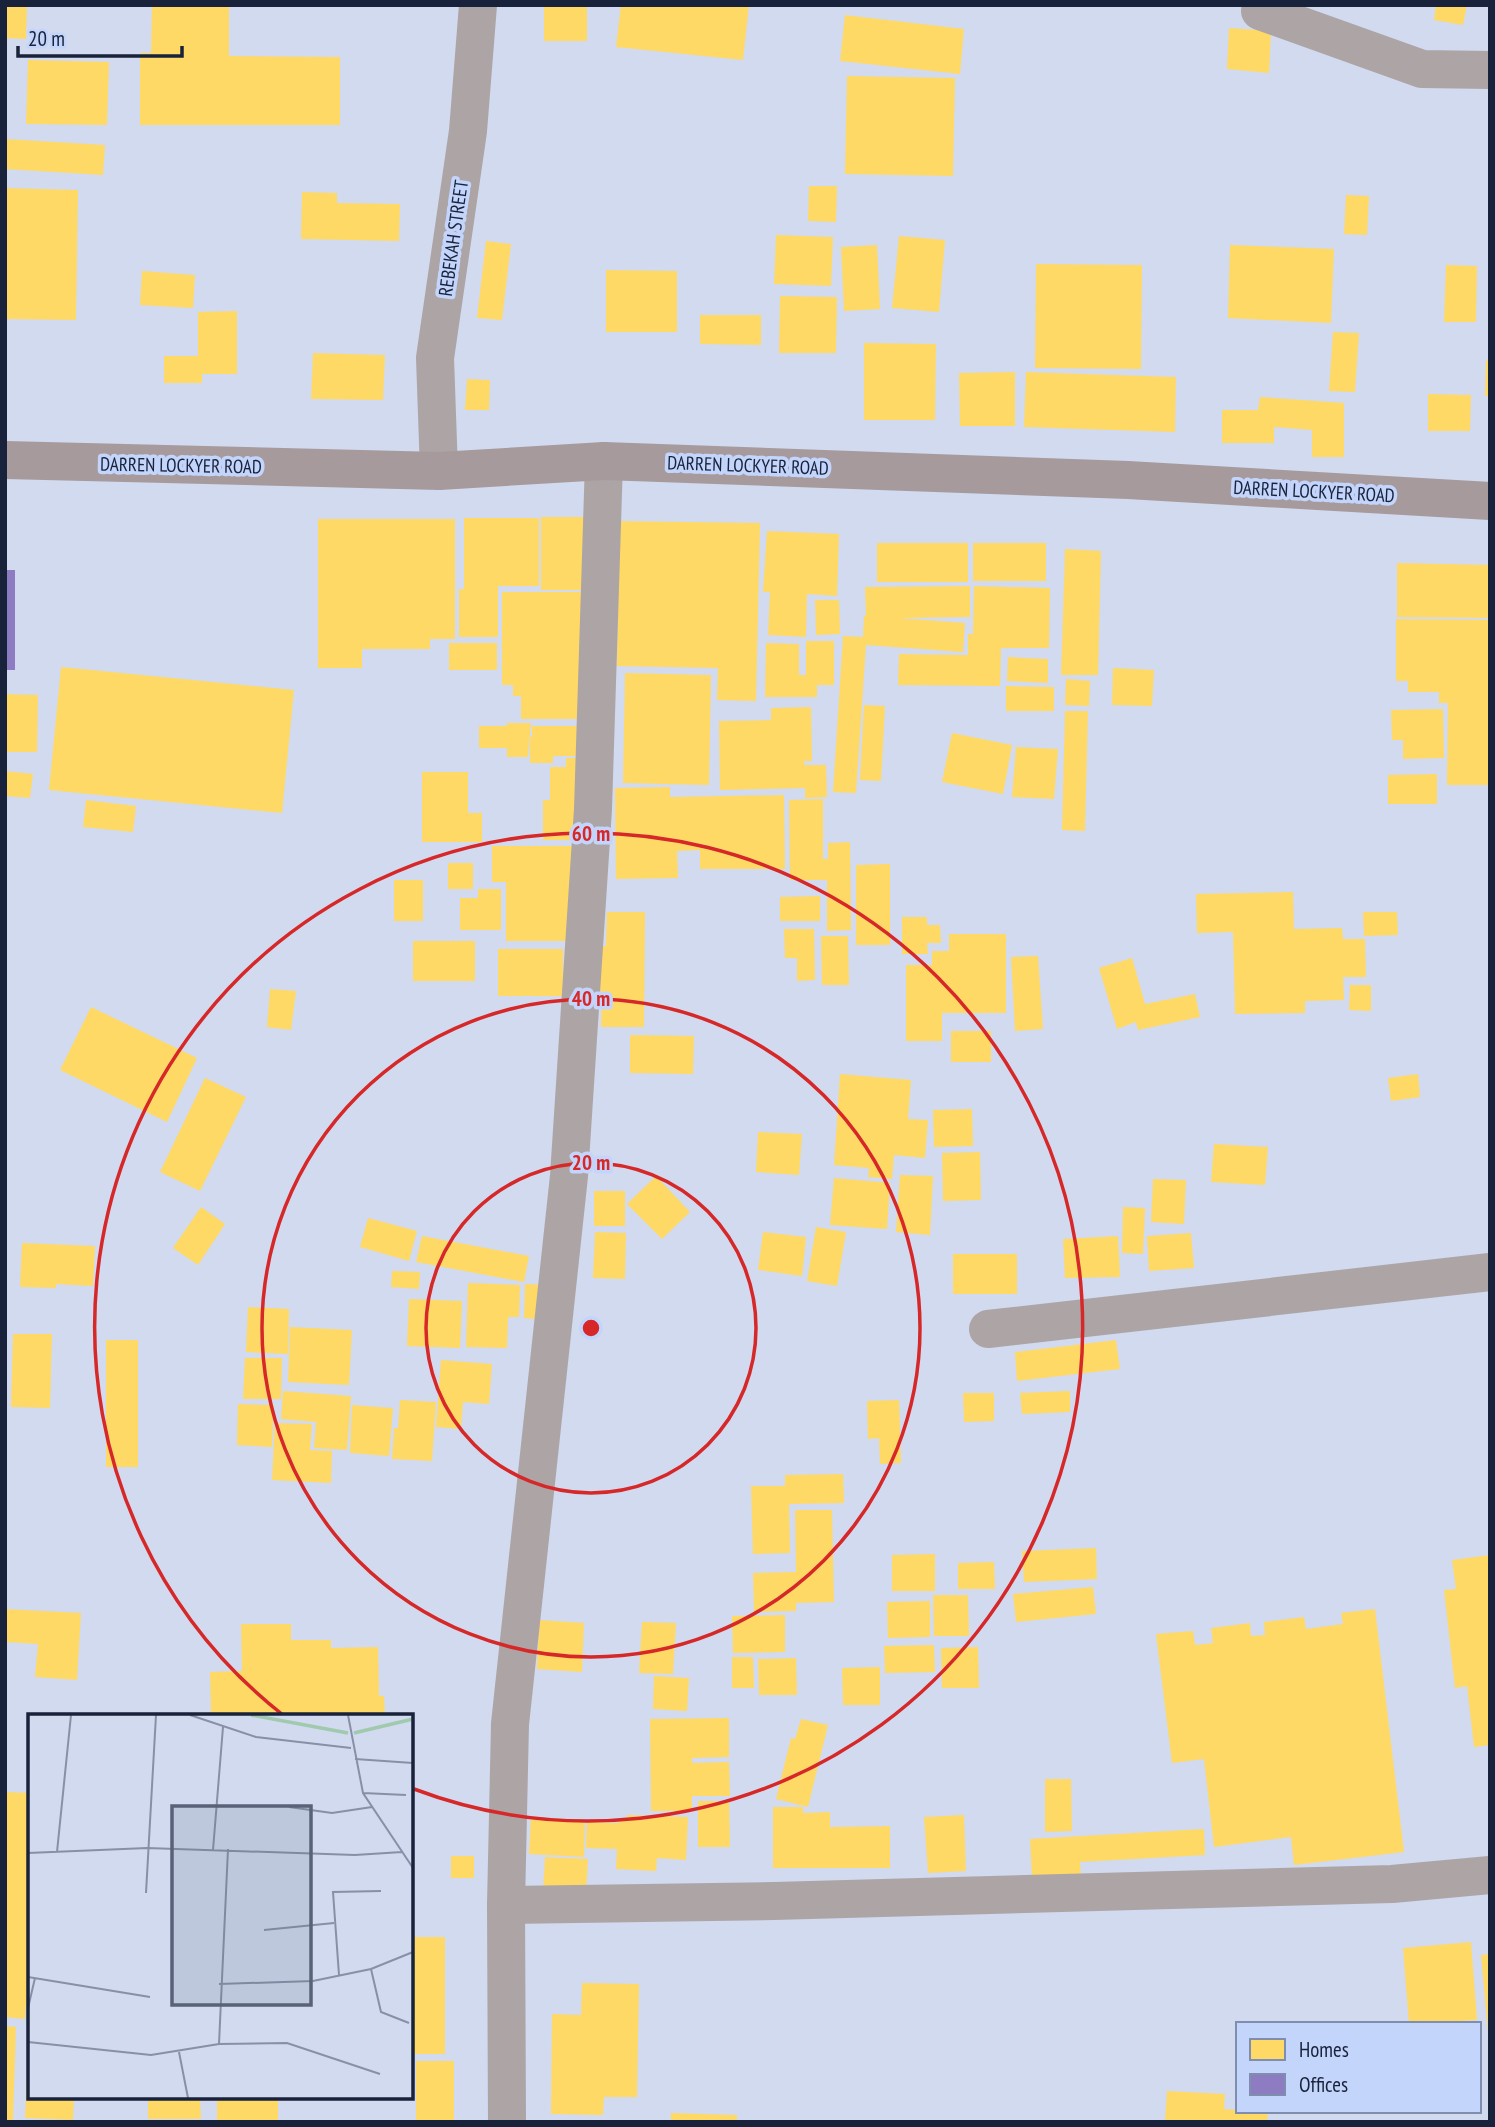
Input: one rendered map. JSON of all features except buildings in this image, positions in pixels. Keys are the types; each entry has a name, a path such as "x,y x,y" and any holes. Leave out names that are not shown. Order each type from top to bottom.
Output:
{"street":[{"name":"REBEKAH STREET","path":"439,471 435,358 468,131 478,5"},
{"path":"1260,11 1422,69 1490,70"},
{"name":"DARREN LOCKYER ROAD","path":"5,460 439,471 604,461 1128,480 1490,501"},
{"path":"506,2122 506,1905 510,1724 569,1176 593,809 604,461"},
{"path":"988,1329 1490,1272"},
{"path":"506,1905 774,1901 1364,1885 1490,1875"}]}
